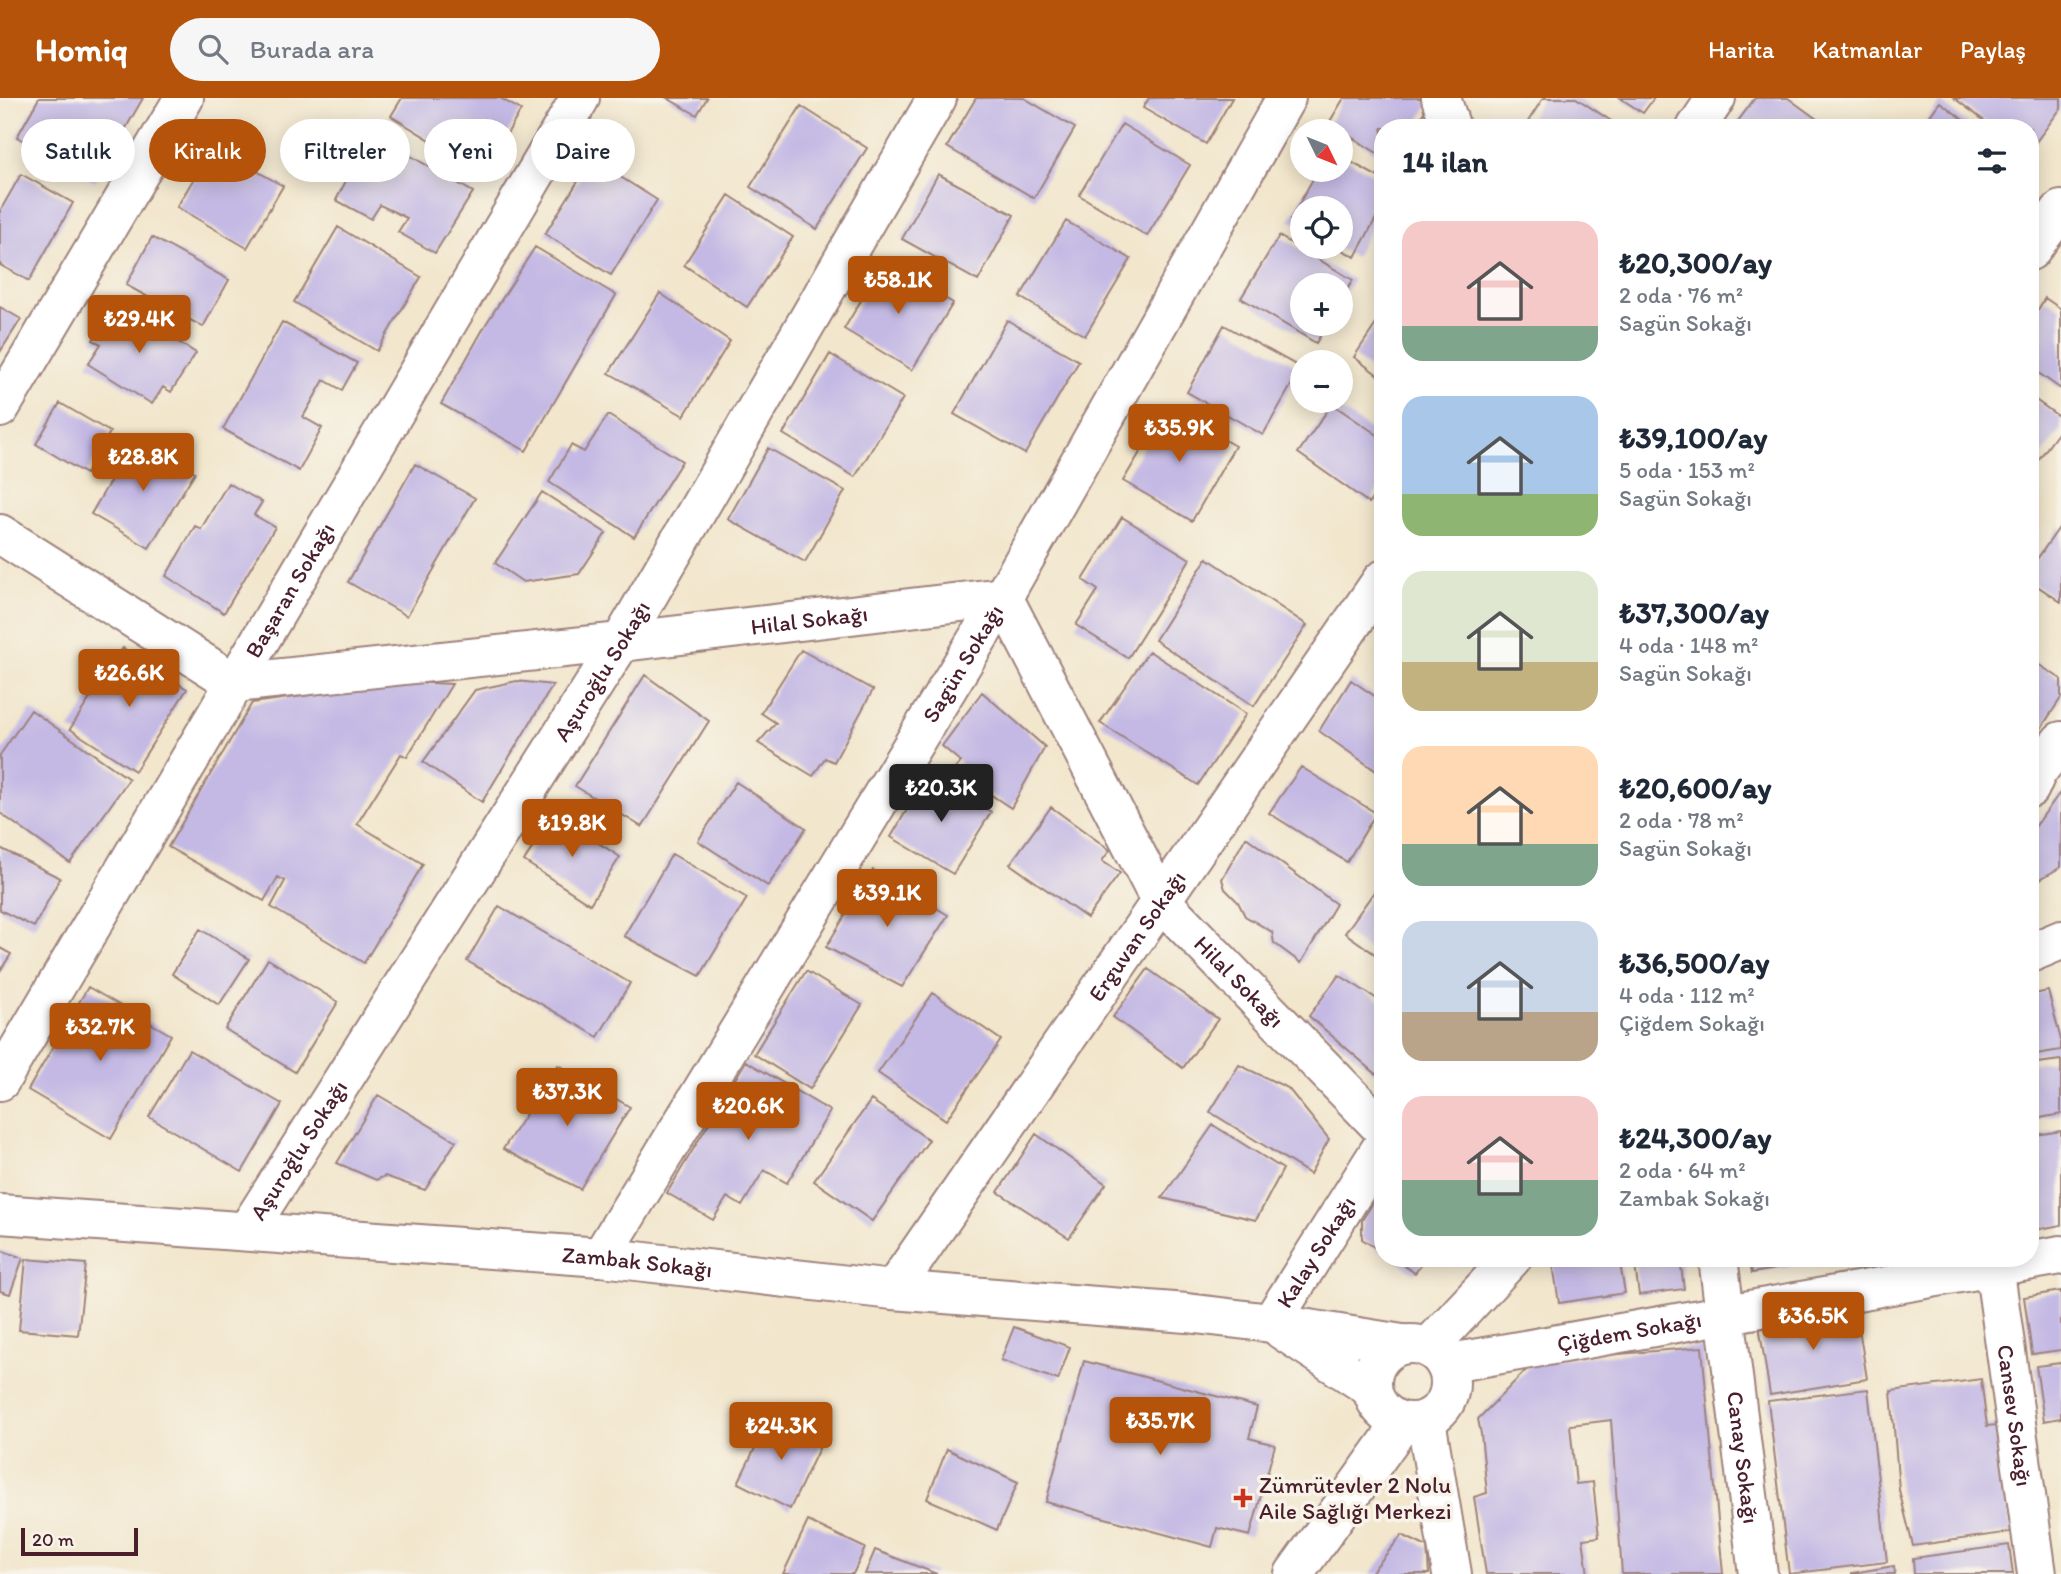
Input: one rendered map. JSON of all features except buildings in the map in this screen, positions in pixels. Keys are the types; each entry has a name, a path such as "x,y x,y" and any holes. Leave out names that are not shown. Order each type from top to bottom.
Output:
{"street":[{"path":"0,408 184,98"},
{"name":"Başaran Sokağı","path":"0,1081 580,98"},
{"name":"Aşuroğlu Sokağı","path":"247,1231 621,642 937,98"},
{"name":"Sagün Sokağı","path":"600,1257 1003,597 1286,98"},
{"path":"1441,98 1448,119"},
{"path":"1702,119 1716,98"},
{"path":"2039,239 2061,211"},
{"path":"0,534 235,683"},
{"name":"Erguvan Sokağı","path":"893,1290 1374,592"},
{"name":"Hilal Sokağı","path":"235,683 621,642 1003,597 1160,900 1374,1120"},
{"path":"2039,768 2061,741"},
{"path":"2039,949 2061,940"},
{"name":"Kalay Sokağı","path":"1271,1323 1374,1160"},
{"name":"Zambak Sokağı","path":"0,1214 600,1257 893,1290 1187,1313 1271,1323 1425,1352"},
{"name":"Çiğdem Sokağı","path":"2039,1257 2061,1255"},
{"path":"1425,1352 1504,1267"},
{"name":"Canay Sokağı","path":"1719,1267 1758,1574"},
{"name":"Çiğdem Sokağı","path":"1425,1352 1727,1315 1969,1267"},
{"name":"Cansev Sokağı","path":"1995,1267 2037,1574"},
{"path":"1271,1323 1371,1388"},
{"path":"1294,1574 1414,1421 1437,1413 1449,1395 1449,1374 1425,1352 1390,1349 1381,1356 1371,1376 1374,1400 1383,1410 1414,1421"},
{"path":"1414,1421 1452,1574"}],"place":[{"name":"Zümrütevler 2 Nolu Aile Sağlığı Merkezi","path":"1243,1498"}]}
